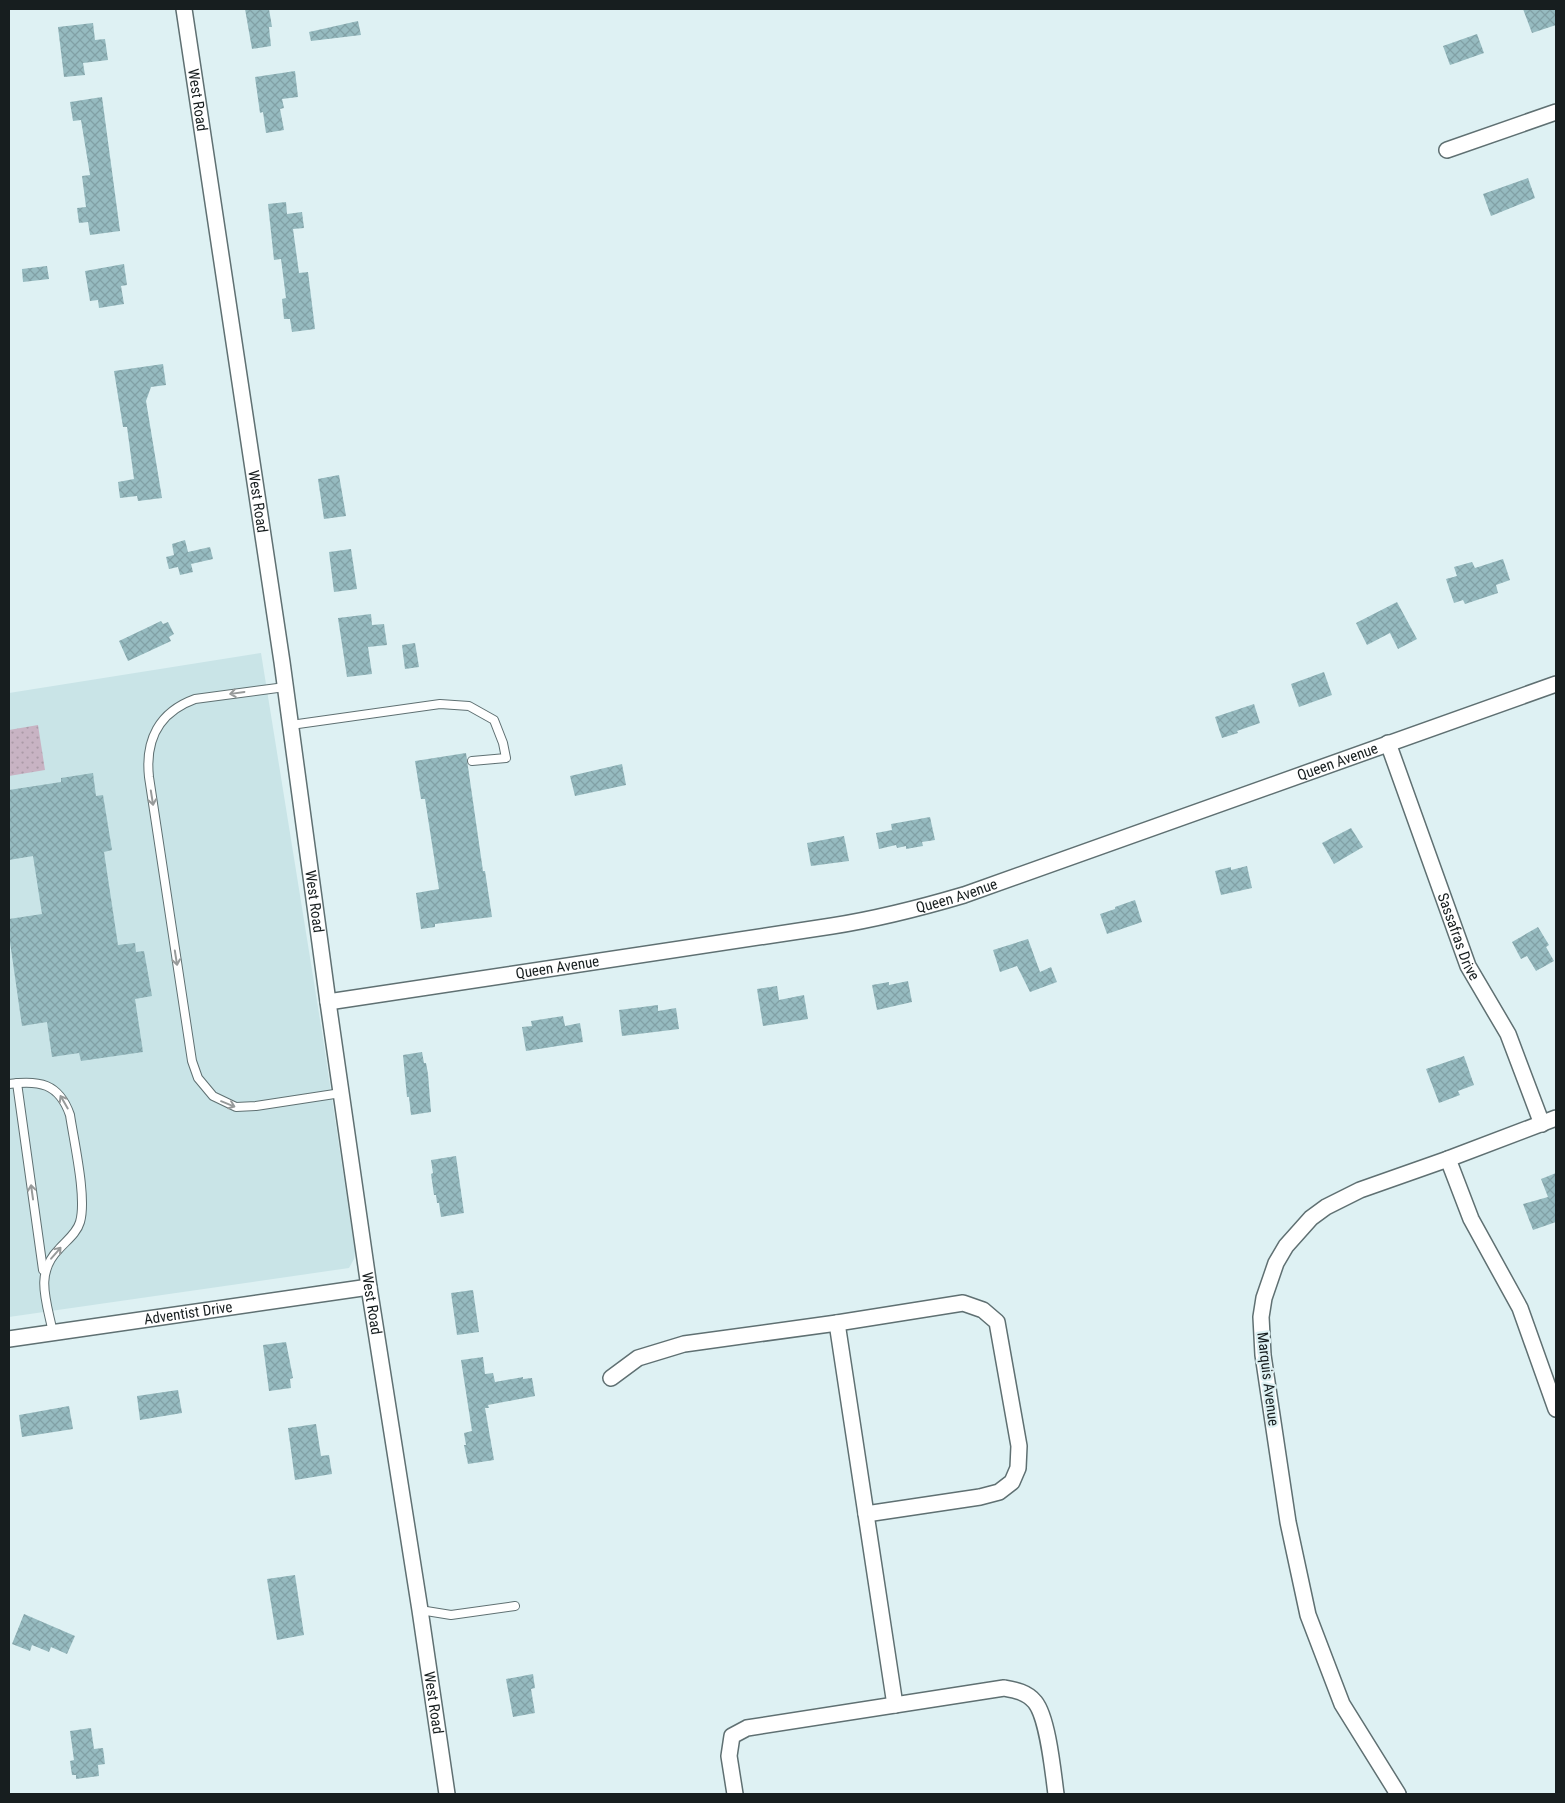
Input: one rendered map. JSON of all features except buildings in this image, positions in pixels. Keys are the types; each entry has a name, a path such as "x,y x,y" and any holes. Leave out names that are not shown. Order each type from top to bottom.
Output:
{"street":[{"name":"West Road","path":"184,9 291,725 369,1287 447,1794"},
{"path":"1447,150 1556,112"},
{"name":"Queen Avenue","path":"328,1002 874,920 908,912 964,895 1556,684"},
{"name":"Sassafras Drive","path":"1388,743 1468,966 1508,1034 1542,1124"},
{"name":"Marquis Avenue","path":"1398,1794 1342,1704 1308,1615 1288,1522 1263,1355 1261,1317 1269,1280 1286,1246 1311,1218 1326,1207 1351,1194 1556,1118"},
{"path":"1448,1159 1471,1219 1520,1308 1556,1409"},
{"name":"Adventist Drive","path":"9,1339 369,1287"},
{"path":"611,1378 638,1358 684,1344 963,1303 983,1310 997,1322 1019,1446 1018,1468 1012,1482 999,1492 980,1497 866,1514"},
{"path":"837,1323 895,1705"},
{"path":"735,1794 729,1756 732,1736 747,1728 1004,1688 1023,1692 1036,1702 1042,1718 1056,1794"}],"lane":[{"path":"285,687 195,700 184,703 171,711 158,727 152,739 149,777 192,1061 198,1078 213,1096 226,1103 244,1108 341,1093"},
{"path":"291,725 440,704 469,706 494,720 503,743 506,758 472,761"},
{"path":"44,1275 46,1266 52,1256 74,1234 80,1225 82,1204 70,1115 66,1104 52,1088 33,1082 13,1084 53,1333"},
{"path":"420,1610 451,1615 515,1606"}],"shaded area":[{"path":"261,653 322,1032 355,1252 354,1259 349,1268 9,1317 9,693"},
{"path":"38,725 45,770 9,776 9,730"}]}
